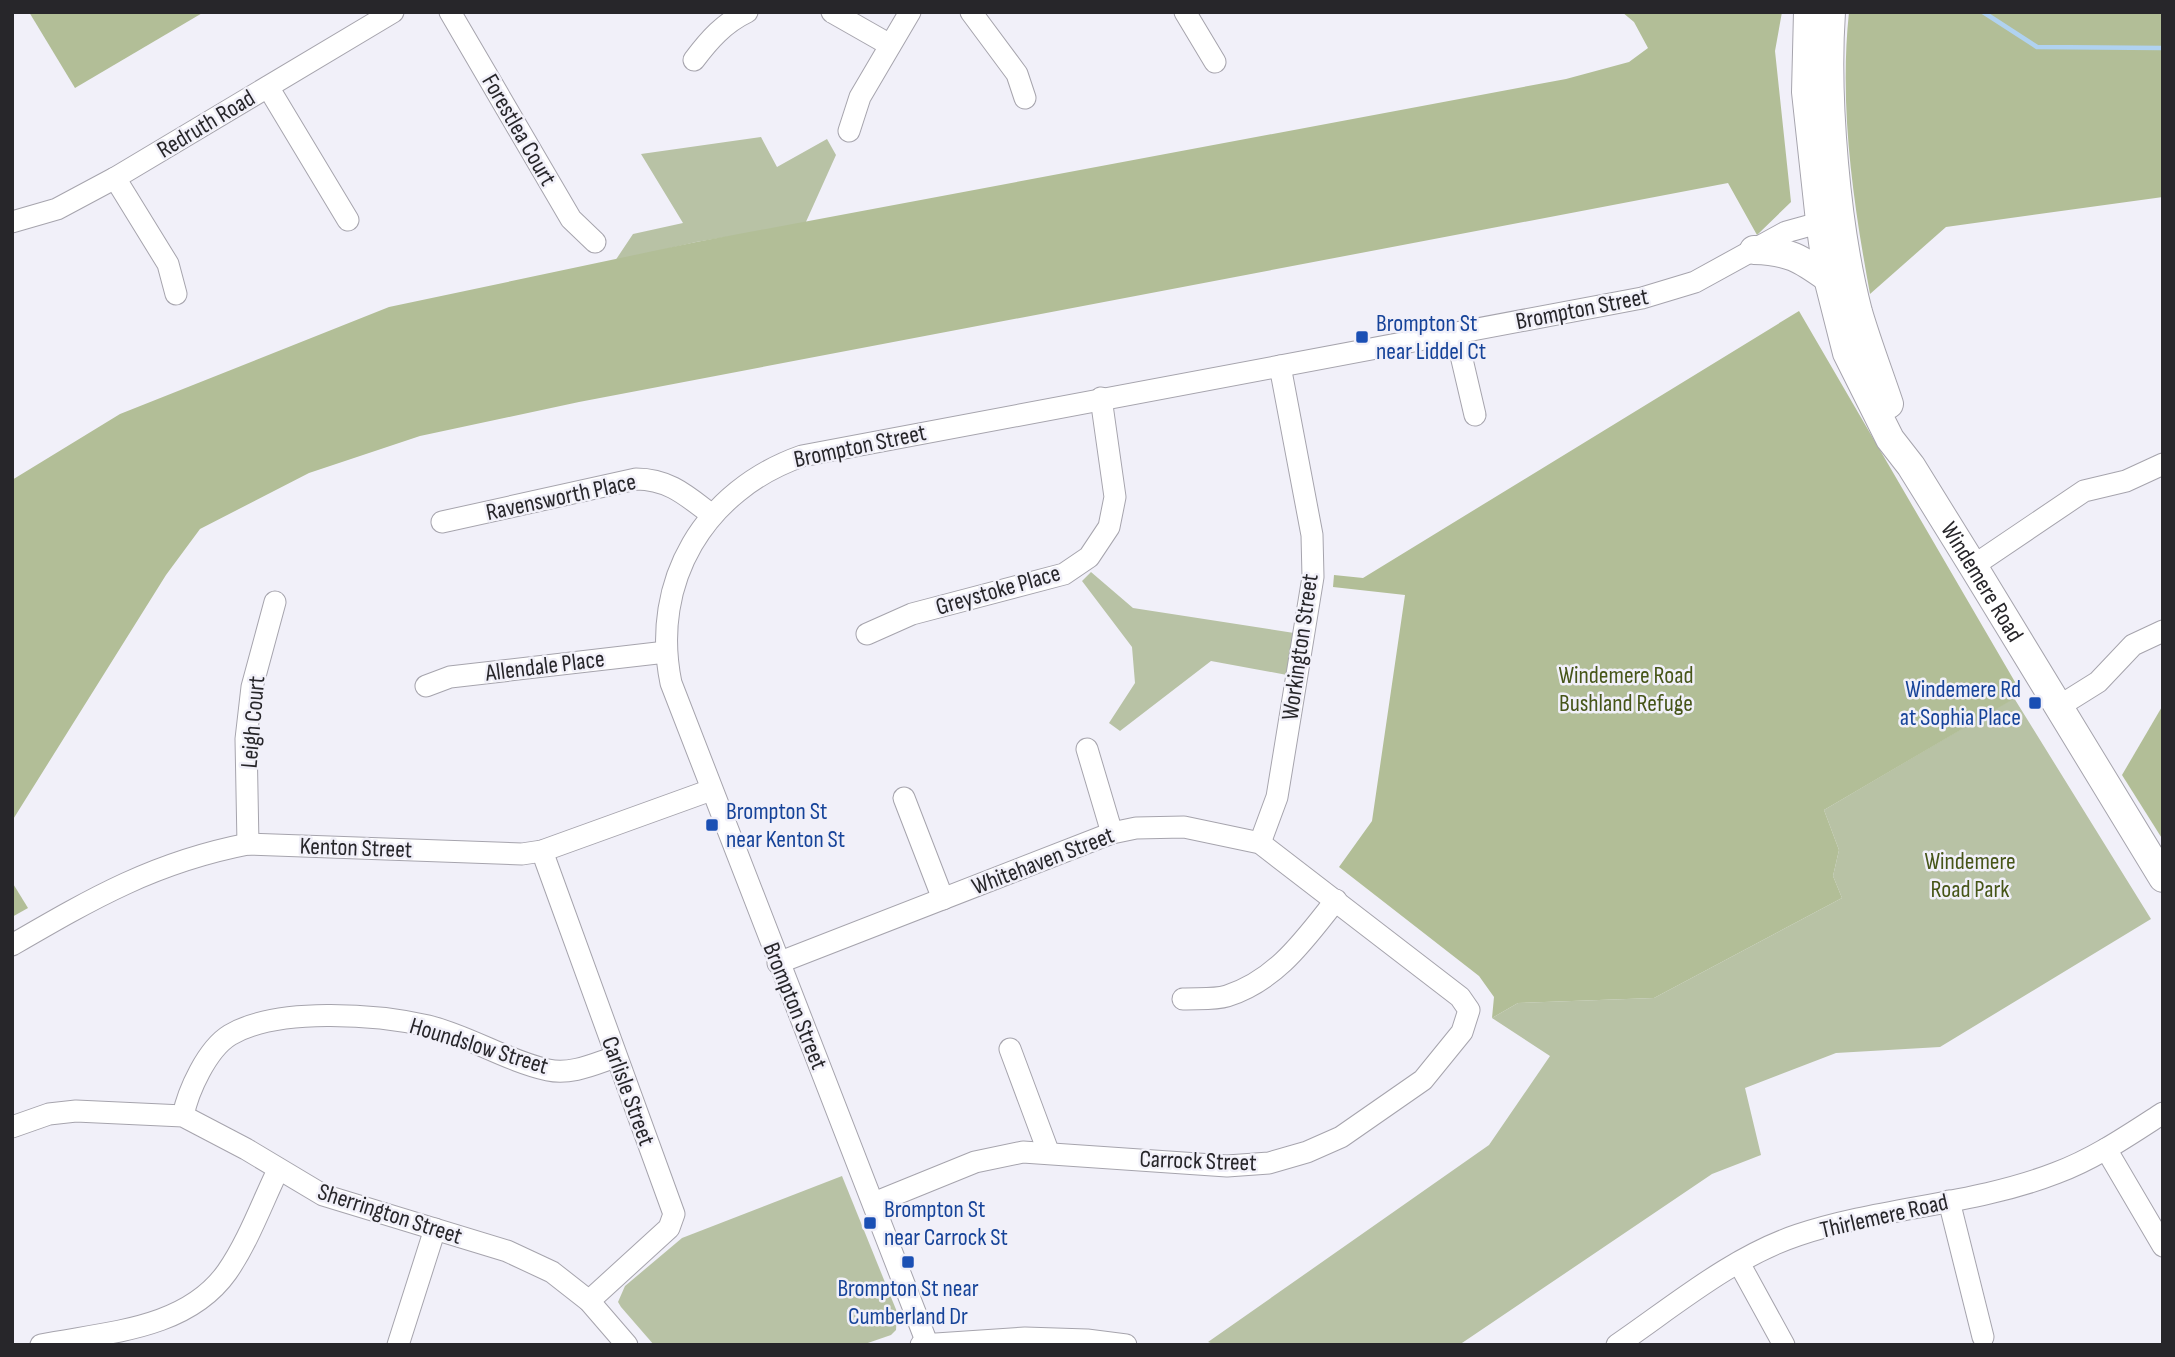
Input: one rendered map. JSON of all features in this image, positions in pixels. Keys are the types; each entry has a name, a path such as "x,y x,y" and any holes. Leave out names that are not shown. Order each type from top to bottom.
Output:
{"main road":[{"name":"Windemere Road","path":"1808,12 1806,92 1831,220 1858,311 1911,466"},
{"name":"Windemere Road","path":"1831,12 1831,220 1828,278 1847,353 1890,439 1911,466 2163,878"},
{"path":"1754,250 1784,251 1801,258 1828,278"}],"street":[{"name":"Redruth Road","path":"12,222 57,209 115,178 393,12"},
{"name":"Forestlea Court","path":"450,12 571,219 595,242"},
{"path":"694,60 712,36 733,19 747,12"},
{"path":"832,12 890,45"},
{"path":"849,131 860,97 910,12"},
{"path":"971,12 1017,74 1025,98"},
{"path":"1185,12 1214,62"},
{"path":"268,87 348,220"},
{"path":"115,178 168,264 176,294"},
{"name":"Brompton Street","path":"924,1344 874,1203 778,963 671,683 666,652 667,616 675,581 690,547 712,515 727,498 756,477 802,456 1101,398 1456,334 1678,289 1786,232 1831,220"},
{"path":"1456,334 1475,415"},
{"name":"Workington Street","path":"1260,843 1277,797 1313,577 1312,535 1280,366"},
{"name":"Greystoke Place","path":"867,634 912,614 1064,573 1089,557 1109,527 1115,497 1101,398"},
{"path":"1973,566 2084,491 2126,481 2163,464"},
{"name":"Ravensworth Place","path":"442,522 636,479 660,480 673,485 712,515"},
{"name":"Leigh Court","path":"248,844 246,738 252,687 275,602"},
{"path":"2058,707 2098,682 2133,645 2163,631"},
{"name":"Allendale Place","path":"426,686 450,677 666,652"},
{"path":"1087,749 1112,832"},
{"name":"Kenton Street","path":"12,945 103,891 156,868 206,852 248,844 522,854 542,851 711,790"},
{"path":"904,798 943,899"},
{"name":"Whitehaven Street","path":"778,963 1112,832 1136,828 1184,827 1260,843 1460,997 1469,1010"},
{"name":"Carlisle Street","path":"542,851 674,1214 670,1228 589,1301"},
{"path":"1183,999 1225,997 1256,983 1288,961 1336,900"},
{"name":"Carrock Street","path":"874,1203 975,1162 1023,1152 1048,1151 1227,1166 1269,1163 1307,1152 1341,1137 1423,1080 1462,1032 1469,1010"},
{"name":"Houndslow Street","path":"183,1116 212,1052 227,1036 251,1024 345,1014 365,1016 430,1027 550,1071 575,1071 615,1057"},
{"path":"1010,1049 1048,1151"},
{"name":"Sherrington Street","path":"12,1127 49,1114 76,1111 183,1116 246,1149 323,1195 507,1251 552,1272 589,1301 627,1345"},
{"name":"Thirlemere Road","path":"1617,1345 1739,1263 1799,1235 2058,1173 2106,1149 2163,1113"},
{"path":"2106,1149 2163,1246"},
{"path":"41,1345 166,1320 204,1298 228,1271 278,1170"},
{"path":"1949,1201 1983,1337"},
{"path":"398,1345 435,1228"},
{"path":"1739,1263 1784,1345"},
{"path":"924,1344 1025,1338 1087,1340 1126,1345"}],"green space":[{"path":"29,12 204,12 75,88"},
{"path":"1622,12 1782,12 1775,51 1791,202 1757,235 1728,183 579,402 420,436 309,473 200,529 166,575 12,821 12,480 120,414 389,307 696,242 1566,79 1629,62 1648,48 1634,22"},
{"path":"1849,12 2163,12 2163,197 1946,227 1870,294 1849,154 1846,48"},
{"path":"761,137 777,167 827,139 836,155 805,224 696,242 615,261 633,234 683,223 641,154"},
{"name":"Windemere Road Bushland Refuge","path":"1799,311 2022,694 1824,810 1839,850 1833,876 1842,898 1654,998 1518,1003 1492,1018 1494,997 1479,976 1339,867 1372,821 1405,595 1333,587 1334,575 1363,578"},
{"path":"1091,572 1133,608 1294,633 1287,675 1211,661 1120,731 1109,723 1135,683 1132,647 1082,581"},
{"name":"Windemere Road Park","path":"2014,698 2151,919 1940,1047 1836,1053 1745,1088 1761,1155 1712,1174 1459,1345 1216,1345 1208,1342 1489,1145 1550,1056 1492,1018 1518,1003 1654,998 1842,898 1833,876 1839,850 1824,810"},
{"path":"2163,705 2163,840 2122,775"},
{"path":"12,882 28,908 12,917"},
{"path":"842,1176 897,1312 896,1330 891,1335 862,1345 654,1345 618,1302 625,1286 682,1238"}],"waterway":[{"path":"1983,12 2037,47 2163,48"}],"place":[{"name":"Brompton St near Liddel Ct","path":"1362,337"},
{"name":"Windemere Rd at Sophia Place","path":"2035,703"},
{"name":"Brompton St near Kenton St","path":"712,825"},
{"name":"Brompton St near Carrock St","path":"870,1223"},
{"name":"Brompton St near Cumberland Dr","path":"908,1262"}]}
